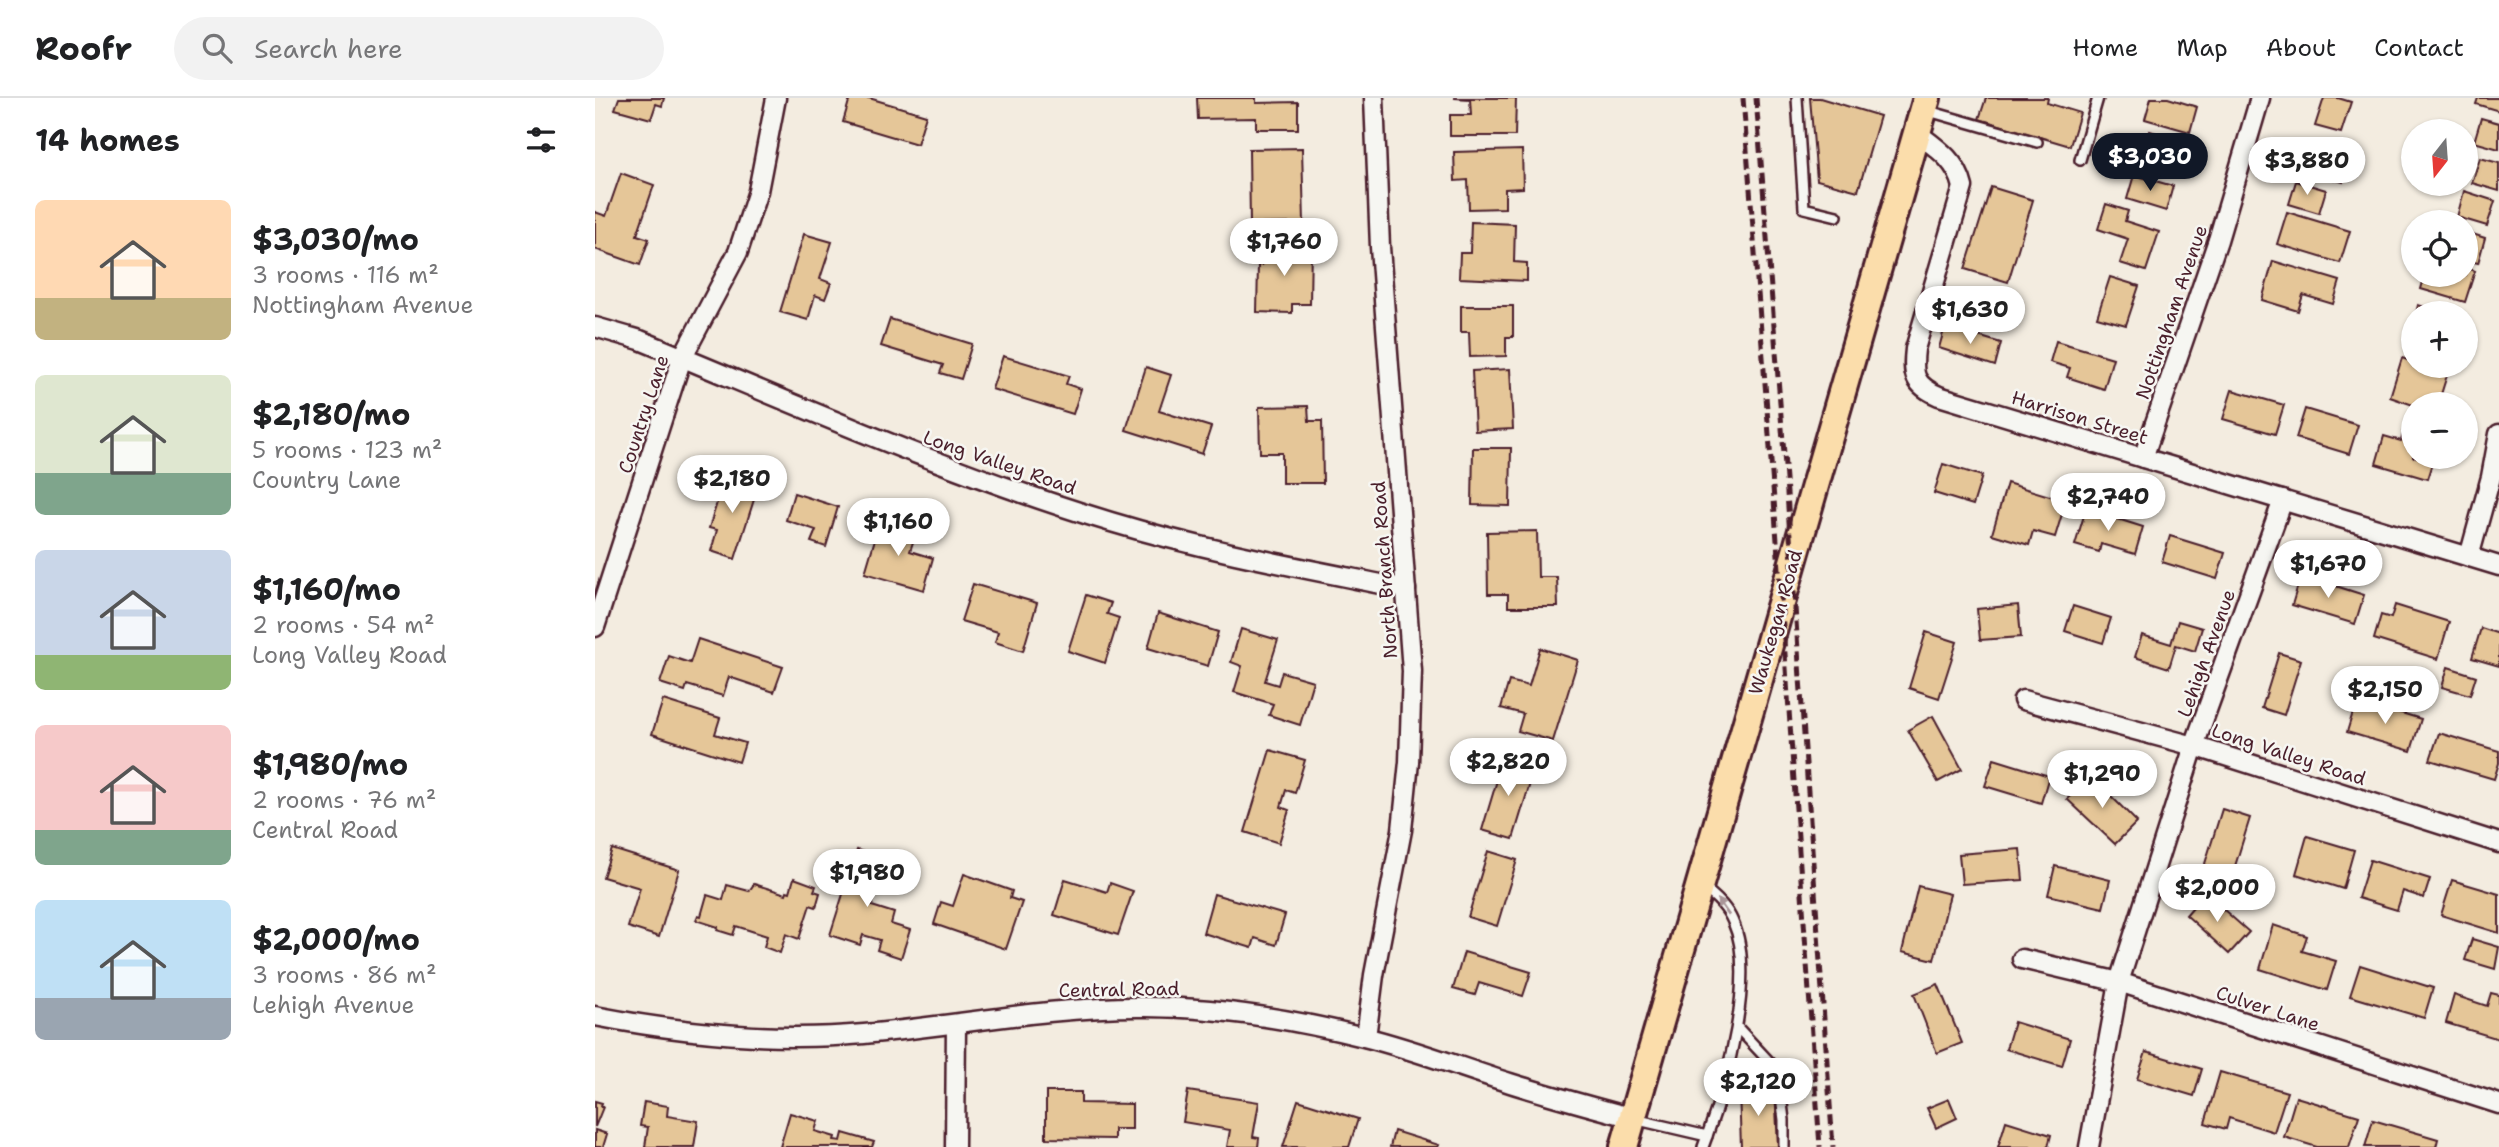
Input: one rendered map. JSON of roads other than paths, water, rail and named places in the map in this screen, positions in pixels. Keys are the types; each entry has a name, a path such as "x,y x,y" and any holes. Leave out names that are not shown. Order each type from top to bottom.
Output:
{"main road":[{"name":"Waukegan Road","path":"1625,1147 1923,107"}],"street":[{"name":"Country Lane","path":"595,627 682,358 738,252 758,191 776,98"},
{"name":"North Branch Road","path":"1366,1037 1374,975 1402,830 1409,762 1412,671 1380,247 1374,98"},
{"name":"Nottingham Avenue","path":"2143,458 2218,240 2260,98"},
{"name":"Harrison Street","path":"1923,107 1961,175 1963,187 1915,349 1913,365 1916,378 1924,389 1939,396 2499,566"},
{"name":"Long Valley Road","path":"595,327 640,340 926,459 1100,519 1196,545 1406,589"},
{"path":"2469,557 2491,477 2499,434"},
{"name":"Lehigh Avenue","path":"2089,1147 2119,982 2194,746 2283,500"},
{"name":"Long Valley Road","path":"2023,700 2194,746 2499,843"},
{"name":"Culver Lane","path":"2022,959 2119,982 2499,1104"},
{"name":"Central Road","path":"595,1016 679,1030 800,1036 862,1034 1090,1008 1192,1008 1299,1023 1366,1037 1513,1084 1633,1118"},
{"path":"955,1147 956,1024"}],"lane":[{"path":"1797,98 1804,208 1837,216"},
{"path":"2080,160 2098,98"},
{"path":"1923,107 2037,142"},
{"path":"1700,885 1718,899 1733,922 1742,956 1737,1027 1719,1103 1703,1147"},
{"path":"1737,1027 1778,1071 1784,1119 1784,1147"},
{"path":"1633,1118 1707,1136"}],"railway":[{"path":"1743,98 1820,1147"},
{"path":"1756,98 1833,1147"}]}
